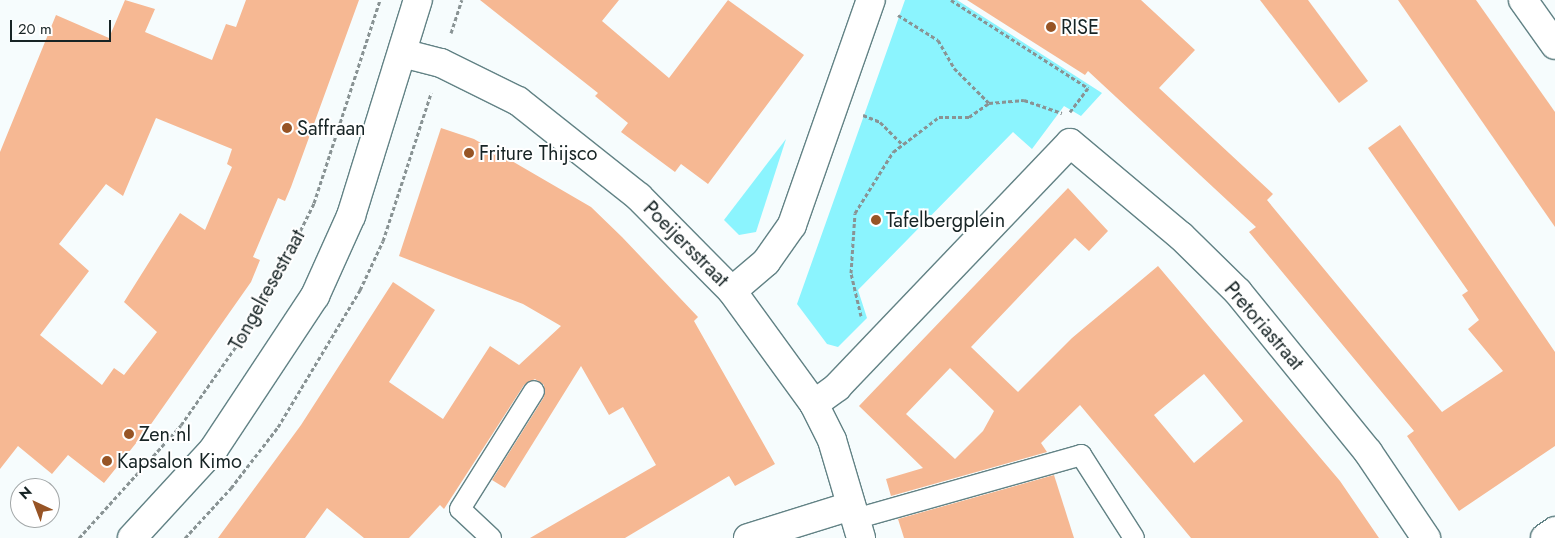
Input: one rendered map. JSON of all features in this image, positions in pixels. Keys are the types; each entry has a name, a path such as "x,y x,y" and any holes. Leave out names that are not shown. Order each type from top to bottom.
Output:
{"street":[{"name":"Tongelresestraat","path":"132,538 213,450 315,296 351,216 418,0"},
{"path":"1523,0 1555,45"},
{"path":"732,291 766,262 792,225 870,2"},
{"name":"Poeijersstraat","path":"402,53 441,63 518,101 639,197 732,291 814,404 832,440 855,521"},
{"name":"Pretoriastraat","path":"880,342 1070,143 1181,236 1238,292 1368,452 1426,538"},
{"path":"814,404 837,387 880,342"},
{"path":"748,538 855,521"},
{"path":"1545,538 1555,531"}],"lane":[{"path":"490,538 460,508 534,391"},
{"path":"855,521 1081,454 1134,538"}],"path":[{"name":"Tongelresestraat","path":"79,538 181,425 260,312 314,203 380,0"},
{"path":"880,342 863,322 854,290 853,228 862,196 902,144 939,117 969,117 989,103 1040,103 1066,116 1088,88 950,0"},
{"path":"870,2 928,31 962,78 989,103"},
{"path":"834,106 880,122 902,144"}],"shaded area":[{"name":"Tafelbergplein","path":"905,0 957,0 1102,93 1081,116 1064,106 1032,149 1013,132 858,290 867,318 838,347 827,344 797,304"},
{"path":"786,139 756,232 739,235 724,220"}],"building":[{"path":"125,0 155,9 145,32 212,60 226,24 236,27 246,0 359,0 291,187 285,201 278,198 253,257 260,260 251,282 149,427 104,483 68,455 52,474 18,446 0,469 0,152 56,15 109,38","holes":["156,118 232,149 227,164 232,167 205,230 180,213 124,302 157,332 124,375 114,368 102,385 40,335 89,271 59,244 106,184 123,196"]},
{"path":"480,0 619,0 602,21 669,78 728,0 804,55 708,184 681,164 675,172 621,132 628,123 595,96 598,93"},
{"path":"967,0 1141,0 1195,50 1159,88 1273,194 1267,200 1442,412 1503,371 1468,329 1479,320 1462,295 1468,291 1368,148 1400,125 1555,352 1555,446 1459,511 1407,436 1414,431 1249,232 1256,227 1088,71 1085,75"},
{"path":"1260,0 1308,0 1368,81 1339,103"},
{"path":"1398,0 1476,0 1555,112 1555,227"},
{"path":"441,128 474,139 591,207 622,237 698,317 694,321 775,464 735,486 729,476 625,538 530,538 656,465 623,407 609,415 581,366 505,488 492,480 544,397 544,385 535,379 524,385 444,509 440,505 409,538 364,538 327,508 305,538 218,538 301,425 393,282 435,310 389,382 443,419 490,346 519,365 561,326 523,304 399,256"},
{"path":"1068,188 1108,231 1089,251 1075,238 971,347 1018,392 1072,338 1158,266 1340,481 1379,538 1191,538 1080,405 1041,443 1047,452 891,496 886,479 923,468 859,406","holes":["950,368 994,411 983,431 955,459 906,414","1204,374 1243,421 1194,463 1154,415"]},
{"path":"1054,475 1074,538 904,538 898,519"}],"place":[{"name":"RISE","path":"1051,27"},
{"name":"Saffraan","path":"287,128"},
{"name":"Friture Thijsco","path":"469,153"},
{"name":"Tafelbergplein","path":"876,220"},
{"name":"Zen.nl","path":"129,434"},
{"name":"Kapsalon Kimo","path":"107,461"}]}
